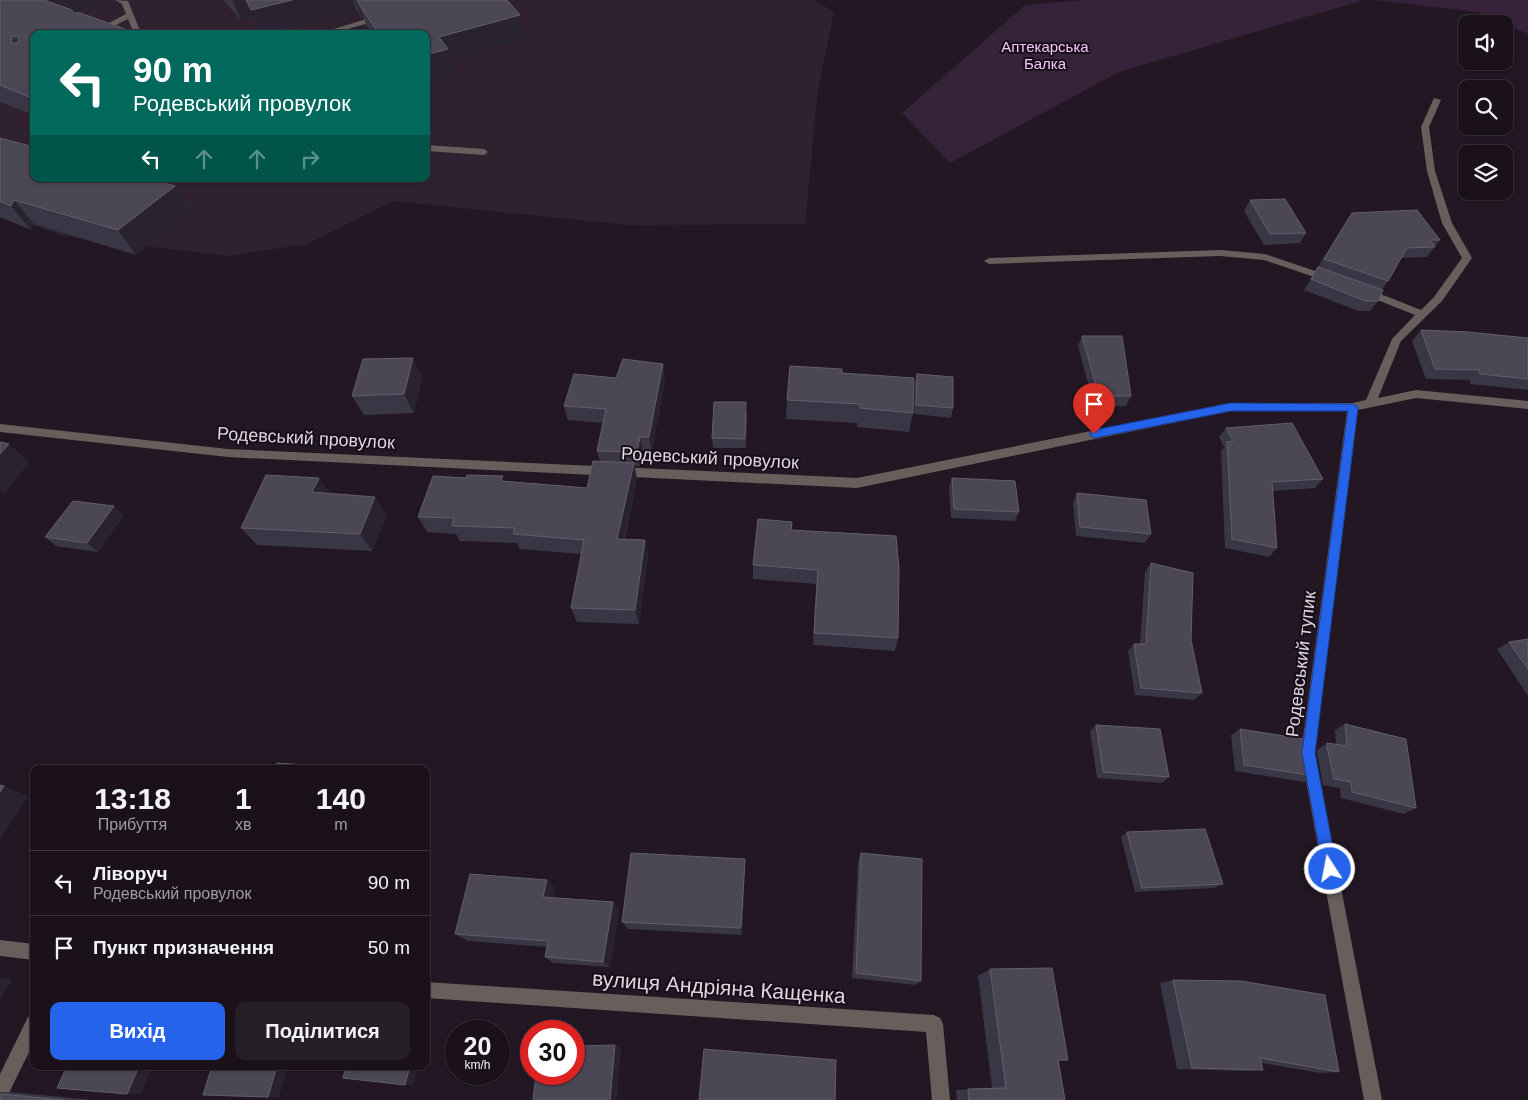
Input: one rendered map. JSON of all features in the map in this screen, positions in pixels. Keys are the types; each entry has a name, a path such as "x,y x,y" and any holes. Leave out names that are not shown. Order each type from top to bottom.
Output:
{"street":[{"path":"119,0 124,3 138,30"},
{"path":"335,30 393,13"},
{"path":"100,30 130,15"},
{"path":"1370,404 1397,339 1438,299 1466,258 1447,223 1432,171 1425,126 1437,100"},
{"path":"430,148 484,152"},
{"path":"989,261 1220,253 1265,257 1340,282"},
{"path":"1359,288 1422,314"},
{"name":"Родевський провулок","path":"0,428 228,453 857,483 1231,407 1353,407 1416,394 1528,405"},
{"name":"Родевський тупик","path":"1353,407 1308,753 1373,1100"},
{"path":"0,948 30,952"},
{"name":"вулиця Андріяна Кащенка","path":"430,990 934,1024 941,1100"},
{"path":"0,1093 30,1031"}],"shaded area":[{"path":"0,0 814,0 834,12 818,90 805,224 628,225 393,201 307,244 227,256 63,236 0,213"}],"green space":[{"name":"Аптекарська Балка","path":"1082,0 1364,0 1119,72 950,163 902,113 1025,5"},
{"path":"1374,0 1528,0 1528,34 1513,28 1513,15 1484,15 1477,12"}],"building":[{"path":"0,0 44,0 72,10 73,13 80,13 128,30 30,30 30,97 0,85","holes":["12,36 19,36 19,43 12,43"]},
{"path":"246,0 292,0 251,10"},
{"path":"507,0 520,15 439,37 448,49 430,54 430,30 376,30 357,1"},
{"path":"0,138 30,146 30,182 161,182 175,186 118,230 14,200 11,206 0,201"},
{"path":"1285,199 1306,233 1270,234 1250,200"},
{"path":"1417,210 1440,240 1430,240 1435,247 1407,248 1388,281 1324,259 1352,213"},
{"path":"1318,267 1383,290 1378,301 1365,301 1311,279"},
{"path":"1421,330 1468,332 1528,338 1528,379 1480,374 1479,370 1435,369"},
{"path":"1082,336 1122,336 1131,396 1099,396"},
{"path":"413,358 404,394 352,396 363,359"},
{"path":"623,359 663,364 649,437 640,437 637,452 597,451 606,409 564,406 574,374 616,378"},
{"path":"790,366 842,369 842,373 914,378 913,413 860,408 860,404 787,400"},
{"path":"917,374 953,377 953,408 916,405"},
{"path":"714,402 746,402 745,439 712,438"},
{"path":"1292,423 1323,479 1272,482 1277,548 1232,539 1227,442 1233,441 1226,428"},
{"path":"0,442 9,444 0,454"},
{"path":"593,461 634,463 617,539 645,540 635,610 571,608 584,540 513,534 515,528 452,526 454,518 418,517 433,476 466,478 467,475 503,476 501,481 587,488"},
{"path":"266,475 319,478 312,492 375,497 360,534 241,528"},
{"path":"952,478 1015,481 1019,512 954,509"},
{"path":"1077,493 1146,500 1151,534 1080,527"},
{"path":"73,501 114,506 87,543 45,537"},
{"path":"758,519 792,522 791,530 896,536 899,569 898,638 814,633 818,570 753,565"},
{"path":"1151,563 1193,573 1191,640 1202,693 1141,688 1134,644 1146,644"},
{"path":"1528,639 1528,669 1509,642"},
{"path":"1345,724 1406,739 1416,808 1352,792 1351,782 1334,779 1327,743 1347,746"},
{"path":"1096,725 1160,729 1169,777 1103,772"},
{"path":"1240,729 1310,740 1309,747 1314,776 1244,765"},
{"path":"277,763 308,765 276,765"},
{"path":"1205,829 1223,884 1142,888 1127,832"},
{"path":"631,853 745,859 741,928 622,922"},
{"path":"861,853 922,859 921,981 856,973"},
{"path":"470,874 547,880 543,897 613,902 603,962 545,957 548,941 455,934"},
{"path":"1052,968 1068,1060 1058,1060 1065,1100 969,1100 968,1089 1006,1088 990,969"},
{"path":"1173,980 1241,981 1325,995 1339,1072 1260,1058 1263,1070 1192,1068"},
{"path":"615,1045 610,1100 533,1100 535,1085 585,1085 585,1046"},
{"path":"704,1049 836,1060 835,1100 699,1100"},
{"path":"65,1070 137,1070 127,1094 57,1088"},
{"path":"211,1070 276,1070 268,1097 203,1095"},
{"path":"345,1070 409,1070 405,1085 343,1078"},
{"path":"0,1094 64,1100 0,1100"}],"route":[{"path":"1094,434 1231,407 1353,407 1308,753 1330,869"}]}
